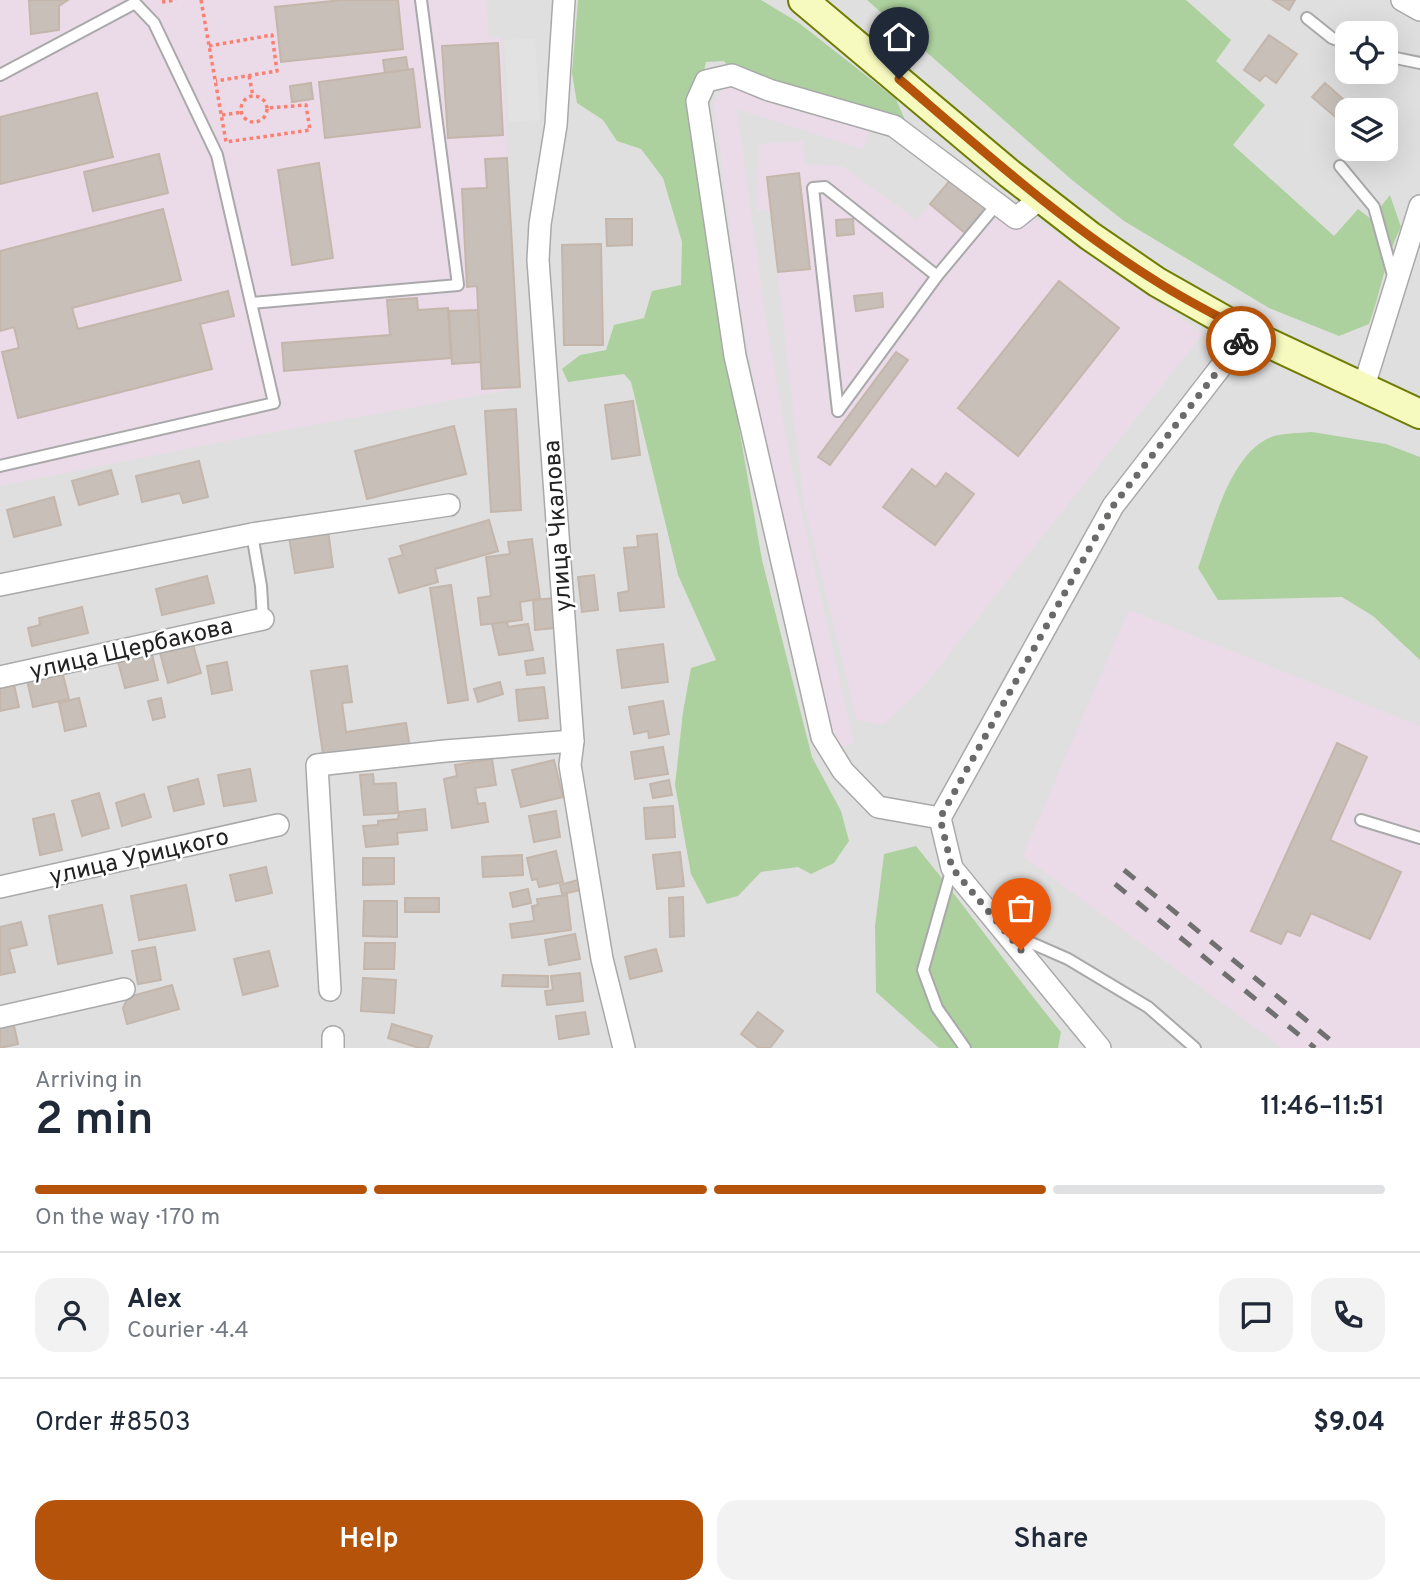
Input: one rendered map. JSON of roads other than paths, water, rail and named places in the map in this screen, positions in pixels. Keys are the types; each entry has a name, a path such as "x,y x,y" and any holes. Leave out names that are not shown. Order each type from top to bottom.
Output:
{"main road":[{"path":"803,0 1041,198 1157,282 1247,332 1420,414"}],"street":[{"name":"улица Чкалова","path":"564,0 556,125 540,224 538,260 573,741 570,765 598,933 624,1048"},
{"path":"1402,0 1420,10"},
{"path":"940,818 877,807 843,771 822,737 735,356 697,101 706,81 732,75 769,90 894,126 1016,219 1041,198"},
{"path":"1364,386 1420,206"},
{"path":"1100,1048 952,868 940,818 1113,506 1247,332"},
{"path":"0,585 253,534 449,505"},
{"name":"улица Щербакова","path":"0,677 263,619"},
{"path":"331,990 317,765 573,741"},
{"name":"улица Урицкого","path":"0,887 278,825"},
{"path":"0,1017 124,989"}],"lane":[{"path":"252,303 458,285 421,0"},
{"path":"0,75 135,1 154,23 217,155 274,403 0,466"},
{"path":"1307,18 1335,39"},
{"path":"1398,58 1420,63"},
{"path":"1340,166 1374,207 1396,285"},
{"path":"937,276 825,187 813,188 838,411 937,276 997,204"},
{"path":"253,534 263,619"},
{"path":"1361,820 1420,838"},
{"path":"952,868 923,970 937,1008 965,1048"},
{"path":"1006,931 1068,959 1148,1007 1195,1048"}],"railway":[{"path":"1124,870 1340,1048"},
{"path":"1115,884 1315,1048"}]}
